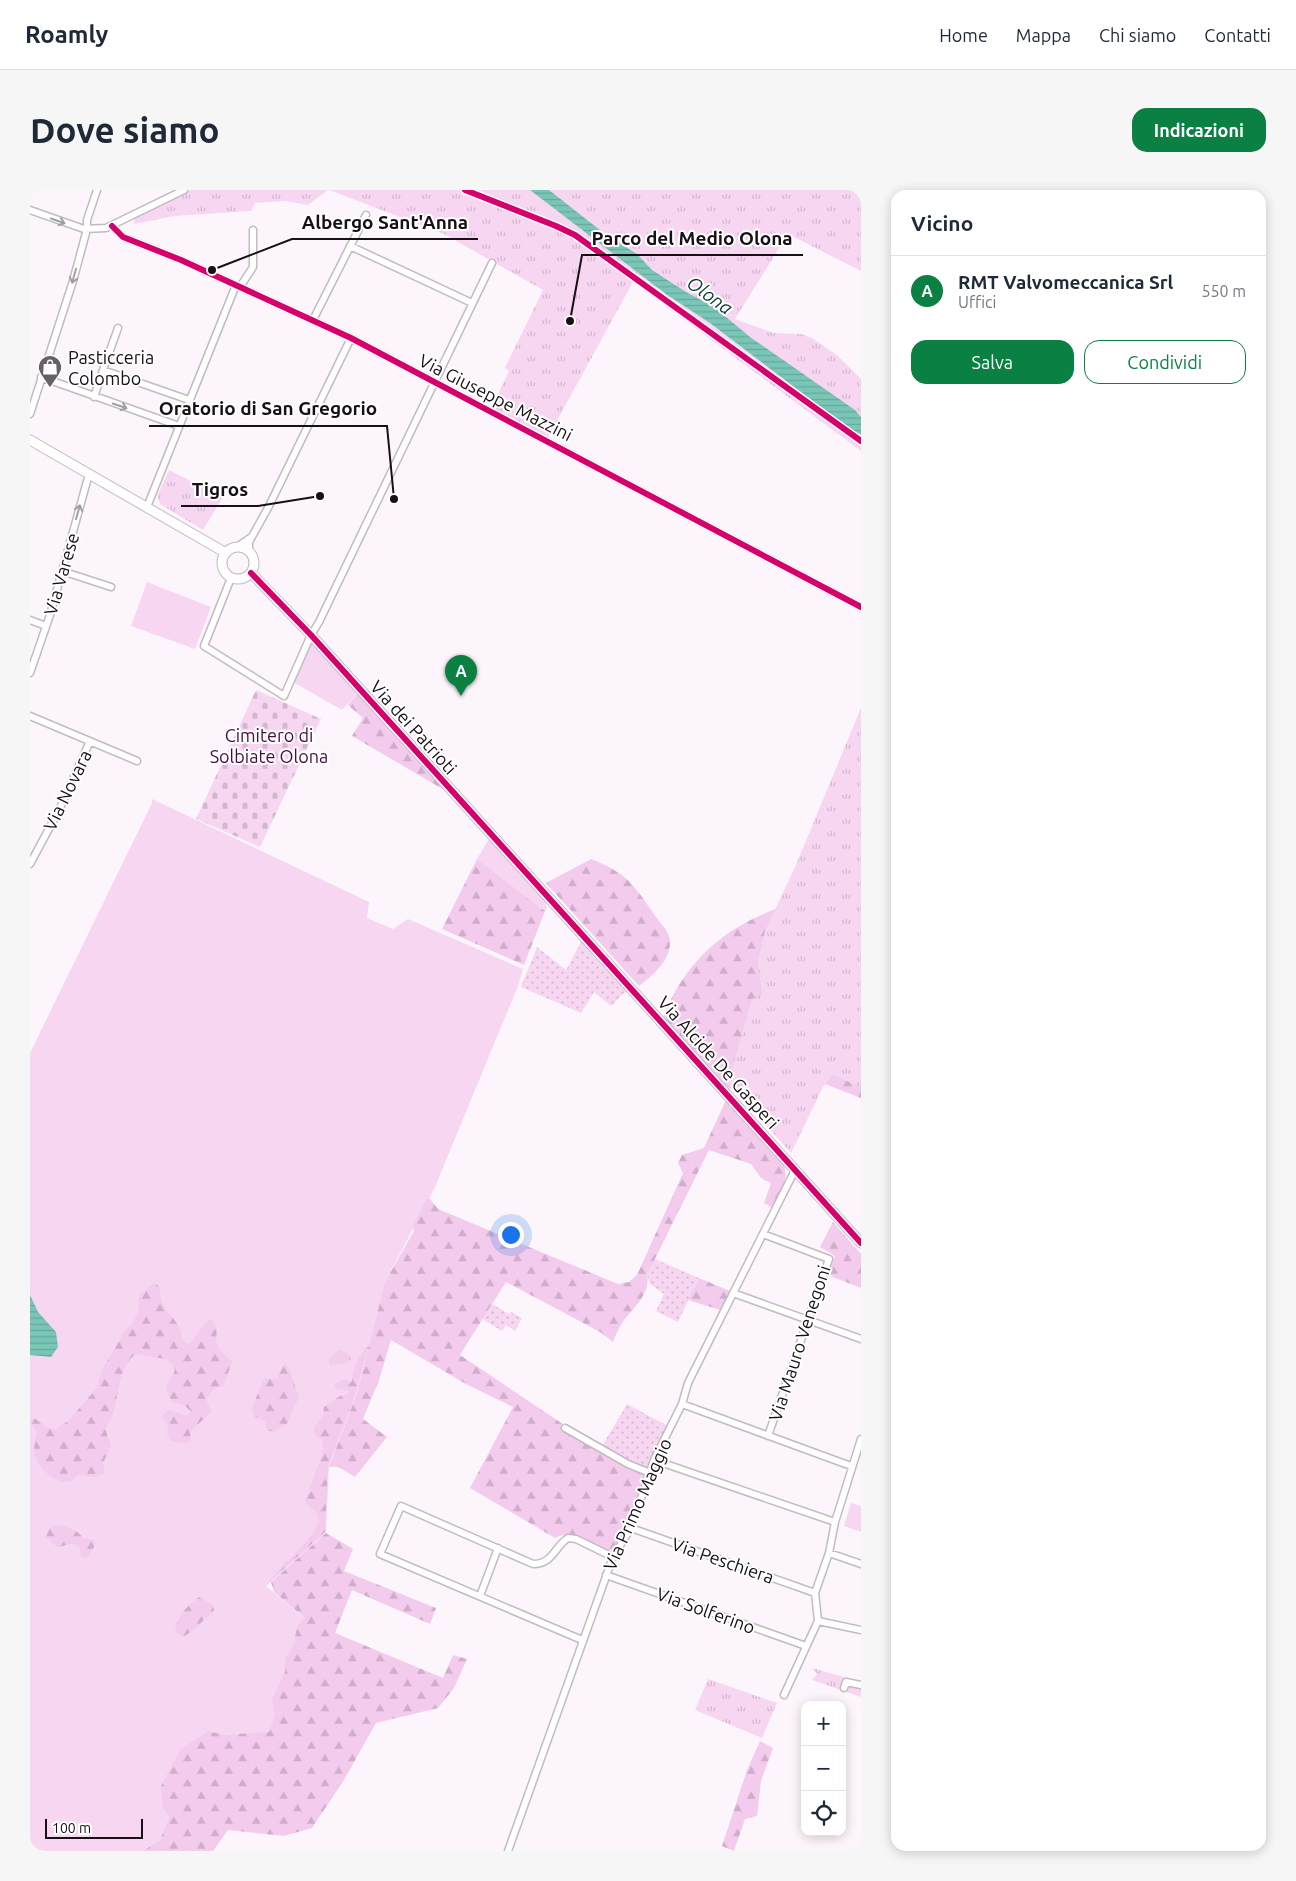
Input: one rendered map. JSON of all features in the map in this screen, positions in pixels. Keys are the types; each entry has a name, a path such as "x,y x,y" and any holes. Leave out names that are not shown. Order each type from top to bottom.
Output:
{"street":[{"path":"30,414 53,346 88,229 87,220 97,190"},
{"path":"30,210 55,220 88,229 112,226 184,190"},
{"path":"313,320 366,215"},
{"name":"Via Giuseppe Mazzini","path":"112,226 123,237 238,286 351,338 861,607"},
{"path":"147,507 189,400 238,286 253,267 253,230"},
{"path":"350,246 472,303"},
{"path":"231,578 204,646 284,696 310,635 319,622 492,263"},
{"path":"94,397 118,328"},
{"path":"251,538 226,553 223,558 223,569 231,578 242,579 251,573 254,560 249,551 251,538 269,506 351,338"},
{"path":"103,370 189,400"},
{"path":"41,377 179,426"},
{"path":"30,440 226,553"},
{"name":"Via Varese","path":"30,673 46,626 89,474"},
{"path":"237,547 249,551"},
{"path":"62,571 111,587"},
{"name":"Via dei Patrioti","path":"251,573 310,635 554,903"},
{"path":"30,620 46,626"},
{"path":"30,716 137,761"},
{"name":"Via Novara","path":"30,864 60,808 90,741"},
{"name":"Via Alcide De Gasperi","path":"554,903 861,1243"},
{"name":"Via Primo Maggio","path":"508,1851 613,1557 631,1528 654,1460 682,1404 688,1383 795,1170"},
{"name":"Via Mauro Venegoni","path":"763,1234 829,1259 768,1436"},
{"path":"733,1293 861,1339"},
{"path":"682,1404 851,1466"},
{"path":"565,1428 628,1464 650,1473"},
{"path":"784,1695 818,1621 815,1593 829,1553 835,1522 861,1439"},
{"path":"654,1460 835,1522"},
{"path":"582,1640 380,1554 401,1506 533,1564 541,1564 549,1560 561,1542 568,1538 576,1539 613,1557"},
{"name":"Via Peschiera","path":"631,1528 815,1593"},
{"path":"480,1596 498,1548"},
{"path":"829,1553 861,1564"},
{"name":"Via Solferino","path":"606,1574 806,1646"},
{"path":"818,1621 861,1630"},
{"path":"844,1688 846,1682 861,1685"}],"green space":[{"path":"175,190 328,190 308,205 285,201 255,203 251,211 174,216 134,224 136,210"},
{"path":"329,190 861,190 861,271 788,234 735,319 774,333 801,334 812,338 838,356 861,379 861,451 633,282 548,437 492,407 509,371 505,368 543,290 442,233"},
{"path":"169,470 223,497 203,530 160,504 157,496"},
{"path":"147,582 211,607 195,649 131,626"},
{"path":"312,644 358,693 342,710 293,682"},
{"name":"Cimitero di Solbiate Olona","path":"256,690 321,719 260,847 196,819"},
{"path":"358,693 446,791 352,736 363,718 348,705"},
{"path":"861,708 861,1087 833,1075 823,1087 791,1153 728,1083 752,999 762,994 758,961 765,931 795,867"},
{"path":"152,799 369,902 367,918 393,929 408,919 523,969 518,986 435,1187 385,1282 356,1396 329,1467 326,1533 266,1586 306,1619 269,1733 224,1735 169,1817 156,1851 30,1851 30,1053 152,803"},
{"path":"489,839 544,899 547,908 545,911 477,859"},
{"path":"477,859 545,911 524,965 442,929"},
{"path":"591,859 613,869 628,880 669,935 669,950 664,962 655,973 639,986 546,883"},
{"path":"787,905 861,1061 861,1098 745,1053 729,1092 663,1017 684,977 712,946 746,923 765,913"},
{"path":"582,940 627,990 611,1006 594,992 581,1013 521,987 537,947 566,970"},
{"path":"726,1100 782,1161 785,1179 773,1208 764,1203 771,1183 761,1178 751,1164 709,1150 647,1275 648,1282 644,1294 622,1323 613,1342 600,1332 506,1282 460,1355 582,1437 645,1474 636,1506 626,1530 620,1541 613,1548 606,1552 575,1535 562,1535 555,1538 470,1488 513,1407 466,1384 391,1340 379,1380 363,1419 387,1437 355,1477 338,1467 329,1467 356,1396 385,1282 414,1231 413,1226 427,1198 438,1209 618,1284 629,1282 637,1275 683,1173 678,1163 682,1155 704,1148"},
{"path":"833,1222 861,1254 861,1288 828,1275 835,1256 820,1247"},
{"path":"655,1259 699,1278 678,1322 656,1311 664,1294 650,1284 647,1275"},
{"path":"699,1278 730,1291 720,1310 688,1300"},
{"path":"154,1283 160,1287 164,1307 177,1323 187,1343 191,1342 209,1319 212,1320 217,1328 216,1340 219,1350 232,1361 224,1385 213,1390 206,1399 211,1411 190,1433 191,1442 180,1443 170,1440 167,1434 168,1425 162,1418 162,1415 169,1410 187,1416 191,1411 182,1404 172,1403 169,1396 166,1385 175,1370 173,1365 165,1359 137,1354 131,1358 123,1371 114,1411 105,1429 111,1446 103,1463 105,1473 96,1477 78,1475 69,1482 59,1481 44,1470 35,1456 37,1432 30,1421 34,1418 48,1428 56,1429 68,1421 97,1388 102,1370 125,1331 134,1321 139,1309 139,1295"},
{"path":"492,1304 509,1314 511,1312 522,1318 515,1331 506,1325 502,1331 482,1319"},
{"path":"368,1347 355,1395 328,1466 325,1532 269,1582 303,1546 319,1522 317,1513 305,1502 324,1449 322,1440 315,1435 314,1428 323,1415 324,1407 340,1396 348,1394 348,1391 335,1388 335,1384 344,1379 352,1382 357,1363 362,1353"},
{"path":"340,1349 349,1354 351,1359 343,1364 329,1365 329,1358"},
{"path":"285,1362 299,1397 287,1424 273,1432 267,1430 265,1421 254,1417 252,1409 264,1380 277,1378"},
{"path":"627,1404 668,1426 647,1470 627,1462 602,1446"},
{"path":"851,1503 861,1506 861,1532 844,1526"},
{"path":"55,1525 71,1528 83,1538 95,1540 94,1547 86,1559 80,1556 80,1548 77,1546 71,1544 57,1547 46,1537 49,1529"},
{"path":"326,1533 353,1549 344,1571 436,1608 430,1624 352,1590 335,1633 443,1678 453,1655 467,1659 454,1688 438,1708 376,1723 344,1780 312,1828 284,1836 228,1830 213,1851 143,1851 160,1840 169,1817 163,1808 161,1786 180,1750 208,1731 224,1735 269,1732 275,1714 272,1699 285,1672 285,1659 294,1644 297,1626 305,1618 274,1592 271,1582"},
{"path":"199,1597 213,1605 214,1611 195,1629 182,1637 175,1631 180,1616"},
{"path":"812,1668 844,1677 843,1682 861,1687 861,1697 812,1680 817,1674"},
{"path":"708,1679 777,1703 762,1738 695,1710"},
{"path":"760,1741 773,1748 761,1781 757,1816 745,1819 734,1851 722,1846 747,1770"}],"shaded area":[{"path":"530,190 549,190 605,234 637,254 652,270 714,307 750,337 855,410 861,417 861,434 855,433 710,323 666,294"},
{"path":"30,1295 38,1312 56,1332 58,1347 51,1357 30,1355"}],"cycle path":[{"path":"465,190 575,235 861,441"},
{"path":"112,226 123,237 181,260 351,338 861,607"},
{"path":"251,573 311,635 861,1243"}],"place":[{"name":"Albergo Sant'Anna","path":"212,270"},
{"name":"Parco del Medio Olona","path":"570,321"},
{"name":"Pasticceria Colombo","path":"50,388"},
{"name":"Tigros","path":"320,496"},
{"name":"Oratorio di San Gregorio","path":"394,499"},
{"name":"RMT Valvomeccanica Srl","path":"461,696"}],"water label":[{"name":"Olona","path":"710,295"}]}
